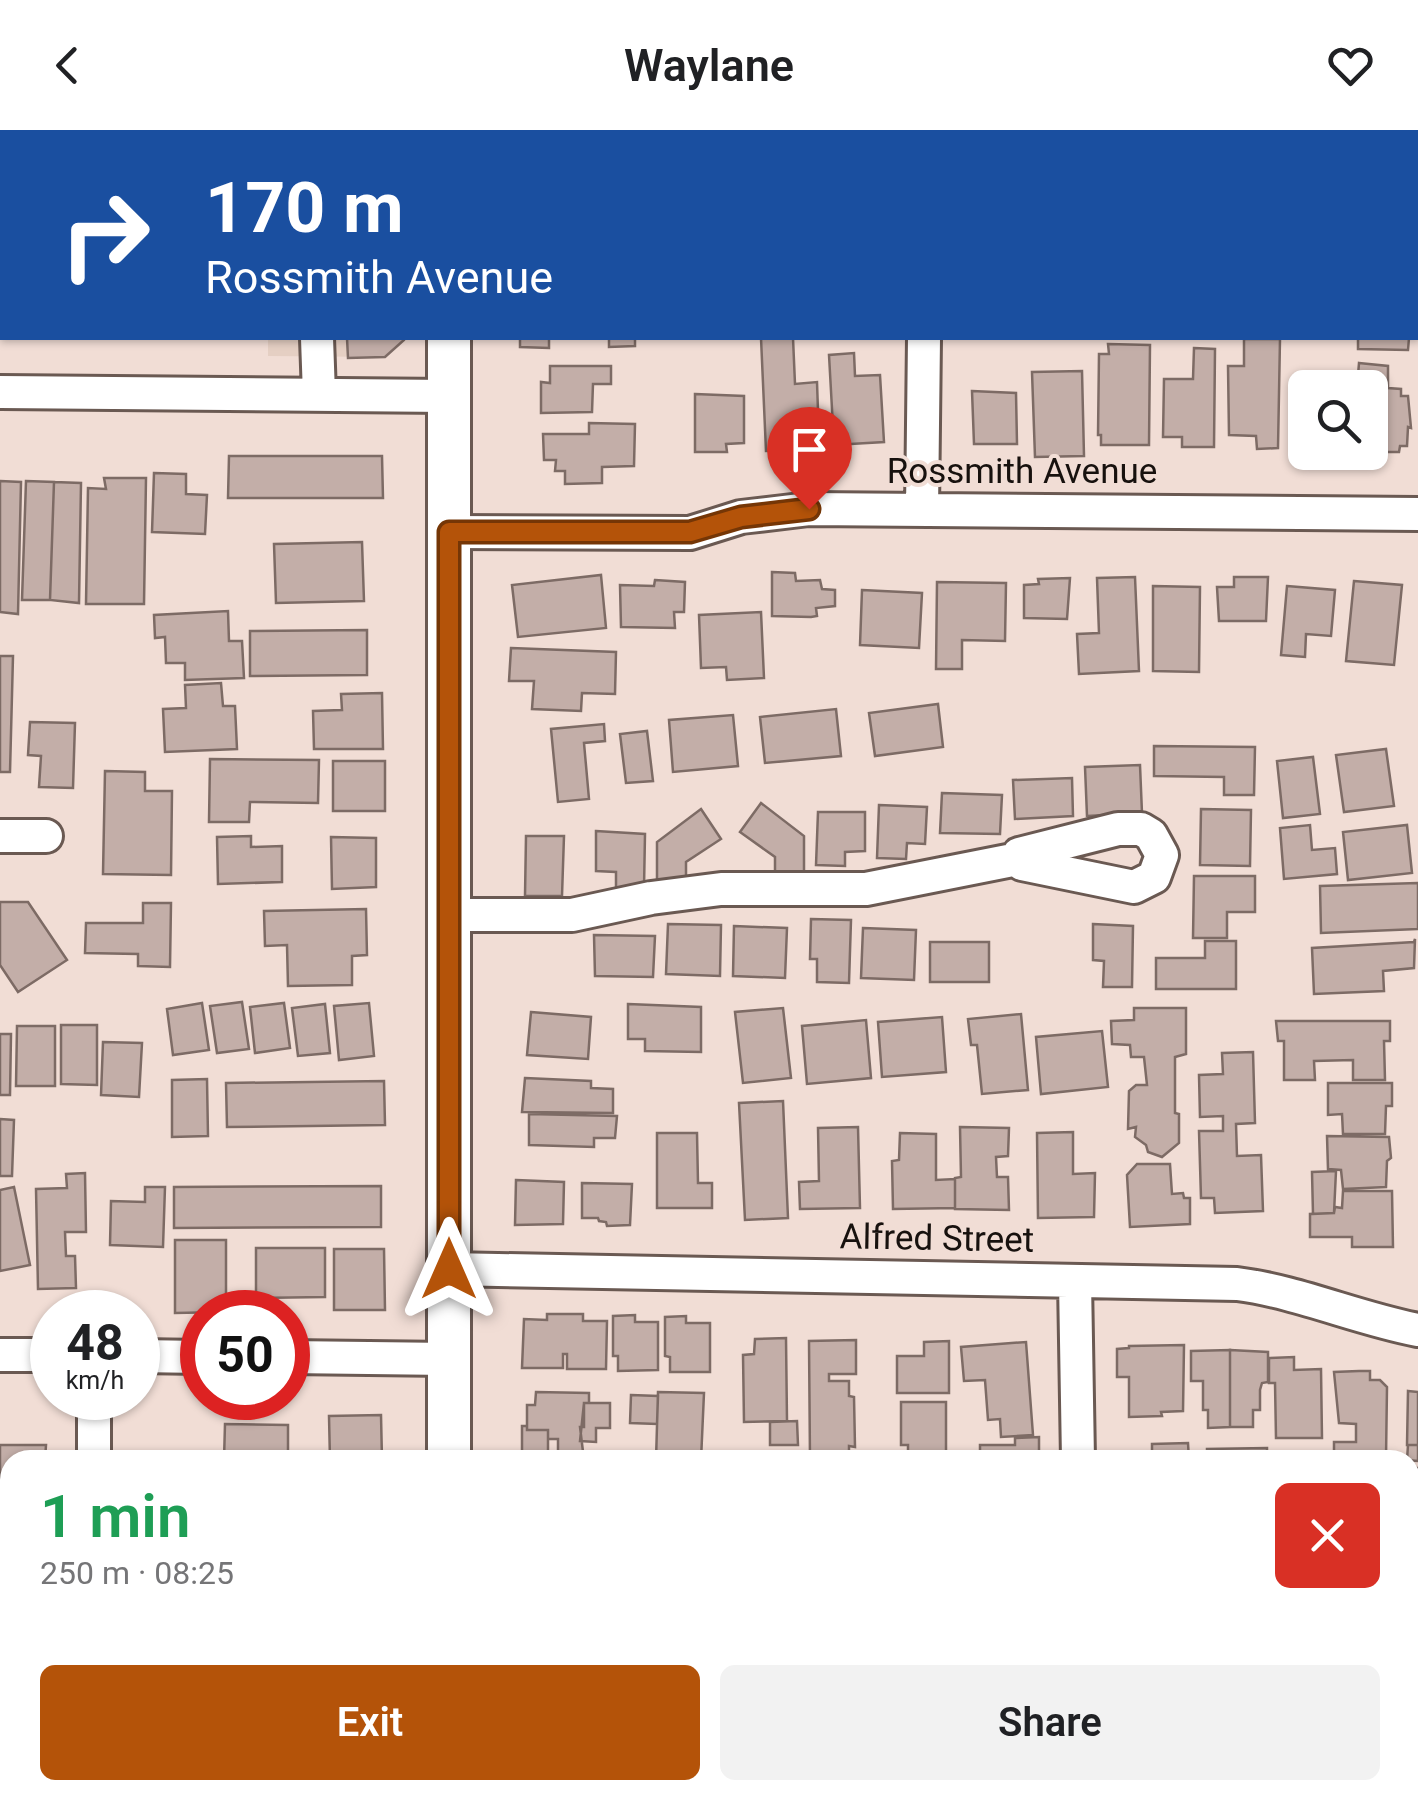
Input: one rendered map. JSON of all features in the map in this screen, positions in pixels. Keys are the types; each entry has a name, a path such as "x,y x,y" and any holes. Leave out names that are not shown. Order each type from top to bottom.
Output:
{"main road":[{"path":"448,1450 449,340"}],"street":[{"path":"317,340 319,395"},
{"path":"922,510 924,340"},
{"path":"0,392 448,396"},
{"name":"Rossmith Avenue","path":"449,532 675,533 709,529 741,517 778,511 1418,514"},
{"path":"0,836 46,836"},
{"path":"449,915 572,915 651,898 722,889 866,889 1018,859"},
{"name":"Alfred Street","path":"449,1269 1251,1286 1278,1290 1374,1321 1418,1330"},
{"path":"1074,1281 1078,1450"},
{"path":"0,1355 30,1355"},
{"path":"310,1358 449,1359"},
{"path":"94,1420 94,1450"}],"shaded area":[{"path":"268,340 404,340 385,357 268,356"}],"building":[{"path":"347,340 404,340 385,357 348,358"},
{"path":"520,340 549,340 549,348 520,347"},
{"path":"609,340 635,340 635,346 609,347"},
{"path":"761,340 793,340 795,384 817,382 818,411 796,412 798,450 766,451"},
{"path":"1244,340 1280,340 1278,448 1257,449 1256,436 1229,435 1228,366 1244,366"},
{"path":"1358,340 1409,340 1408,350 1358,349"},
{"path":"1108,344 1150,345 1149,445 1101,445 1099,354 1109,354"},
{"path":"1194,348 1215,349 1214,447 1182,447 1182,437 1163,437 1164,379 1193,379"},
{"path":"854,353 855,376 880,375 884,442 834,445 829,355"},
{"path":"1359,363 1388,366 1388,370 1358,370"},
{"path":"550,366 611,366 611,384 593,384 592,412 541,413 541,382 550,383"},
{"path":"1082,371 1084,456 1035,457 1032,372"},
{"path":"1388,388 1401,389 1401,396 1408,396 1411,428 1408,427 1407,446 1400,446 1399,452 1388,452"},
{"path":"972,391 1016,393 1017,444 974,444"},
{"path":"695,394 744,396 744,443 726,444 727,452 695,452"},
{"path":"589,423 635,424 634,466 602,467 602,483 565,484 565,471 555,471 556,460 544,460 543,434 589,434"},
{"path":"229,456 382,456 383,498 228,498"},
{"path":"154,473 186,474 186,494 207,495 205,534 152,532"},
{"path":"104,478 146,478 144,604 86,604 88,488 106,489"},
{"path":"0,481 21,482 18,614 0,612"},
{"path":"26,481 54,482 50,600 22,600"},
{"path":"54,482 81,483 79,603 50,600"},
{"path":"362,542 364,601 276,603 274,544"},
{"path":"772,572 795,573 796,581 820,580 822,589 835,590 835,606 816,608 817,616 811,617 772,616"},
{"path":"601,575 606,628 518,637 512,585"},
{"path":"1135,577 1139,671 1079,674 1077,634 1099,633 1097,578"},
{"path":"1234,577 1268,577 1266,621 1219,621 1217,587 1234,587"},
{"path":"1070,578 1067,619 1024,618 1024,585 1039,584 1038,579"},
{"path":"655,580 685,582 684,612 674,612 675,628 621,627 620,585 654,586"},
{"path":"1354,581 1402,585 1394,665 1346,661"},
{"path":"937,582 1006,583 1005,641 962,640 962,669 936,669"},
{"path":"1153,586 1200,587 1199,672 1153,671"},
{"path":"1287,586 1335,590 1331,636 1306,634 1305,657 1281,655"},
{"path":"862,590 922,593 919,648 860,645"},
{"path":"228,611 229,641 242,641 244,678 185,680 185,663 166,663 165,637 155,638 154,615"},
{"path":"761,612 764,678 727,680 726,667 701,668 699,615"},
{"path":"367,630 367,675 250,676 250,631"},
{"path":"511,648 616,652 615,694 582,693 581,711 532,709 534,681 509,681"},
{"path":"0,656 13,656 10,772 0,772"},
{"path":"221,683 223,706 235,706 237,749 165,752 163,709 186,708 185,685"},
{"path":"382,693 383,749 314,749 313,711 342,710 341,694"},
{"path":"938,704 943,747 875,756 869,713"},
{"path":"836,709 841,756 765,763 760,717"},
{"path":"733,715 738,766 673,772 669,720"},
{"path":"30,722 75,723 73,788 39,787 41,756 28,755"},
{"path":"604,724 605,741 584,743 589,799 558,802 551,729"},
{"path":"647,731 653,781 626,783 620,734"},
{"path":"1154,746 1255,747 1254,795 1224,795 1224,777 1154,776"},
{"path":"1386,749 1394,806 1344,812 1336,755"},
{"path":"1313,757 1320,814 1283,818 1277,761"},
{"path":"210,759 319,760 318,803 250,802 249,822 209,822"},
{"path":"333,761 385,761 385,811 333,811"},
{"path":"1140,765 1142,813 1087,816 1085,767"},
{"path":"105,771 145,772 145,791 172,791 171,875 103,874"},
{"path":"1072,778 1073,816 1015,819 1013,780"},
{"path":"942,793 1002,795 1000,834 940,833"},
{"path":"761,803 804,836 804,876 775,875 775,857 740,832"},
{"path":"879,805 927,807 925,844 907,843 906,859 877,858"},
{"path":"701,809 721,839 686,862 686,880 657,880 657,842"},
{"path":"1201,809 1251,810 1250,866 1200,865"},
{"path":"818,812 865,812 865,851 845,852 845,866 816,865"},
{"path":"1310,825 1312,850 1335,848 1337,874 1284,879 1280,828"},
{"path":"1407,825 1412,873 1348,880 1343,832"},
{"path":"596,831 645,834 644,888 616,887 616,872 596,871"},
{"path":"251,836 251,847 282,846 282,882 218,884 217,837"},
{"path":"526,836 564,836 562,896 525,896"},
{"path":"331,837 376,838 376,887 332,889"},
{"path":"1194,876 1255,876 1255,912 1227,912 1227,938 1193,938"},
{"path":"1418,883 1418,929 1321,933 1320,886"},
{"path":"0,902 28,902 67,960 18,992 0,965"},
{"path":"143,903 171,903 170,967 138,966 138,954 85,953 86,923 143,923"},
{"path":"366,909 367,955 352,956 352,985 288,986 287,945 265,946 264,911"},
{"path":"811,919 851,920 849,983 817,982 817,959 810,959"},
{"path":"668,924 721,925 720,976 666,974"},
{"path":"1093,924 1133,926 1132,987 1103,987 1104,961 1093,960"},
{"path":"734,926 787,928 785,978 733,976"},
{"path":"863,928 916,930 914,980 861,978"},
{"path":"594,935 655,936 653,977 595,976"},
{"path":"1415,939 1414,968 1383,971 1384,991 1314,994 1312,948"},
{"path":"1205,941 1236,941 1236,989 1156,989 1156,958 1205,958"},
{"path":"930,942 989,942 989,982 930,982"},
{"path":"242,1002 249,1049 217,1053 210,1006"},
{"path":"202,1003 209,1050 173,1055 167,1009"},
{"path":"284,1003 290,1048 255,1053 250,1007"},
{"path":"369,1003 374,1056 339,1060 334,1006"},
{"path":"325,1004 330,1053 298,1056 292,1008"},
{"path":"628,1004 701,1007 701,1052 645,1051 645,1039 628,1039"},
{"path":"783,1008 791,1078 743,1083 735,1012"},
{"path":"1134,1008 1186,1008 1186,1054 1175,1057 1179,1143 1162,1157 1148,1152 1146,1145 1135,1137 1136,1127 1128,1129 1129,1091 1136,1085 1147,1085 1144,1057 1131,1057 1130,1045 1112,1044 1111,1021 1134,1020"},
{"path":"531,1012 591,1017 588,1059 527,1055"},
{"path":"1021,1014 1028,1090 982,1094 977,1045 971,1045 968,1019"},
{"path":"942,1017 946,1072 882,1077 878,1022"},
{"path":"866,1020 871,1078 807,1084 802,1026"},
{"path":"1276,1021 1390,1021 1390,1041 1384,1041 1385,1080 1353,1080 1353,1060 1314,1061 1315,1080 1284,1080 1284,1041 1278,1041"},
{"path":"61,1025 97,1025 97,1085 61,1084"},
{"path":"17,1026 55,1026 55,1086 16,1086"},
{"path":"1102,1031 1108,1087 1041,1094 1036,1037"},
{"path":"0,1034 11,1034 10,1095 0,1095"},
{"path":"103,1042 142,1043 139,1097 101,1095"},
{"path":"1253,1052 1255,1123 1236,1124 1237,1156 1261,1155 1263,1211 1215,1213 1214,1198 1201,1198 1199,1131 1223,1131 1223,1116 1200,1117 1199,1075 1223,1074 1222,1053"},
{"path":"525,1078 591,1081 591,1088 613,1089 613,1113 522,1112"},
{"path":"207,1079 208,1136 172,1137 172,1080"},
{"path":"384,1081 385,1125 227,1127 226,1083"},
{"path":"1328,1083 1392,1083 1392,1106 1386,1106 1385,1134 1343,1134 1342,1114 1328,1115"},
{"path":"783,1101 788,1218 745,1220 739,1103"},
{"path":"529,1114 617,1116 615,1138 594,1138 594,1147 529,1145"},
{"path":"0,1119 14,1120 12,1176 0,1176"},
{"path":"858,1127 860,1208 800,1209 799,1182 819,1181 818,1128"},
{"path":"960,1127 1009,1128 1008,1156 996,1157 997,1177 1008,1177 1009,1210 955,1209 955,1178 961,1177"},
{"path":"1073,1132 1073,1174 1095,1173 1094,1217 1038,1218 1037,1133"},
{"path":"657,1133 697,1133 698,1183 712,1183 712,1208 657,1208"},
{"path":"900,1133 936,1134 936,1180 955,1179 955,1208 893,1209 892,1161 899,1160"},
{"path":"1327,1136 1389,1137 1391,1158 1387,1161 1386,1187 1343,1189 1341,1170 1328,1169"},
{"path":"1137,1164 1170,1164 1172,1194 1183,1193 1184,1198 1190,1198 1190,1224 1130,1227 1127,1175"},
{"path":"1336,1171 1334,1213 1313,1214 1312,1172"},
{"path":"85,1173 86,1232 65,1232 66,1256 75,1256 76,1288 38,1289 36,1189 67,1188 66,1174"},
{"path":"516,1180 564,1182 563,1224 515,1225"},
{"path":"582,1183 632,1184 630,1225 607,1226 598,1218 582,1218"},
{"path":"381,1186 381,1227 174,1228 174,1187"},
{"path":"14,1187 30,1265 0,1271 0,1190"},
{"path":"145,1187 165,1187 163,1247 110,1245 111,1201 145,1202"},
{"path":"1343,1191 1392,1191 1393,1247 1352,1247 1352,1237 1310,1237 1310,1214 1334,1213 1335,1207 1342,1208"},
{"path":"175,1240 226,1240 226,1290 180,1290 180,1313 175,1313"},
{"path":"256,1248 325,1248 325,1297 310,1297 310,1290 256,1290"},
{"path":"334,1249 384,1249 385,1310 334,1310"},
{"path":"547,1314 583,1314 583,1321 607,1321 606,1369 567,1369 567,1354 563,1354 563,1368 522,1368 524,1319 547,1320"},
{"path":"635,1315 635,1322 658,1322 658,1370 618,1371 618,1356 613,1356 613,1316"},
{"path":"686,1316 686,1323 710,1323 710,1372 670,1372 670,1357 665,1356 665,1317"},
{"path":"786,1338 787,1421 744,1422 743,1355 754,1354 755,1339"},
{"path":"856,1340 856,1374 829,1374 829,1381 849,1381 849,1396 854,1397 855,1447 849,1446 849,1450 810,1450 809,1341"},
{"path":"949,1341 949,1393 897,1393 897,1356 924,1356 924,1342"},
{"path":"1026,1342 1033,1435 1001,1437 1000,1419 988,1420 985,1380 964,1381 961,1347"},
{"path":"1184,1345 1183,1411 1129,1417 1129,1377 1117,1377 1117,1349"},
{"path":"1230,1350 1268,1352 1268,1382 1262,1383 1260,1390 1260,1410 1253,1410 1253,1427 1230,1427"},
{"path":"1230,1350 1230,1427 1208,1428 1208,1410 1203,1410 1203,1381 1191,1381 1191,1351"},
{"path":"1294,1357 1294,1370 1321,1369 1322,1438 1276,1438 1275,1383 1269,1383 1269,1358"},
{"path":"1370,1371 1370,1380 1380,1380 1387,1387 1386,1450 1334,1450 1334,1442 1356,1442 1356,1424 1339,1423 1334,1372"},
{"path":"1408,1391 1418,1392 1418,1445 1407,1445"},
{"path":"536,1392 589,1393 589,1403 584,1403 584,1427 580,1427 583,1450 558,1450 558,1439 548,1439 548,1430 527,1430 527,1405 535,1405"},
{"path":"658,1392 704,1393 701,1450 656,1450"},
{"path":"631,1395 658,1396 657,1424 630,1423"},
{"path":"901,1402 946,1402 946,1450 908,1450 908,1445 901,1445"},
{"path":"584,1403 610,1403 610,1428 596,1428 596,1442 580,1441"},
{"path":"381,1415 382,1450 330,1450 329,1416"},
{"path":"797,1421 798,1445 770,1445 770,1422"},
{"path":"225,1424 288,1425 288,1450 224,1450"},
{"path":"522,1426 527,1426 527,1430 548,1430 548,1450 522,1450"},
{"path":"1039,1437 1039,1450 980,1450 980,1445 1015,1445 1015,1438"},
{"path":"1188,1443 1188,1450 1152,1450 1152,1444"},
{"path":"0,1445 46,1445 46,1450 0,1450"},
{"path":"1267,1448 1267,1450 1207,1450"}],"route":[{"path":"449,1269 449,532 660,534 709,529 741,517 809,509"}]}
